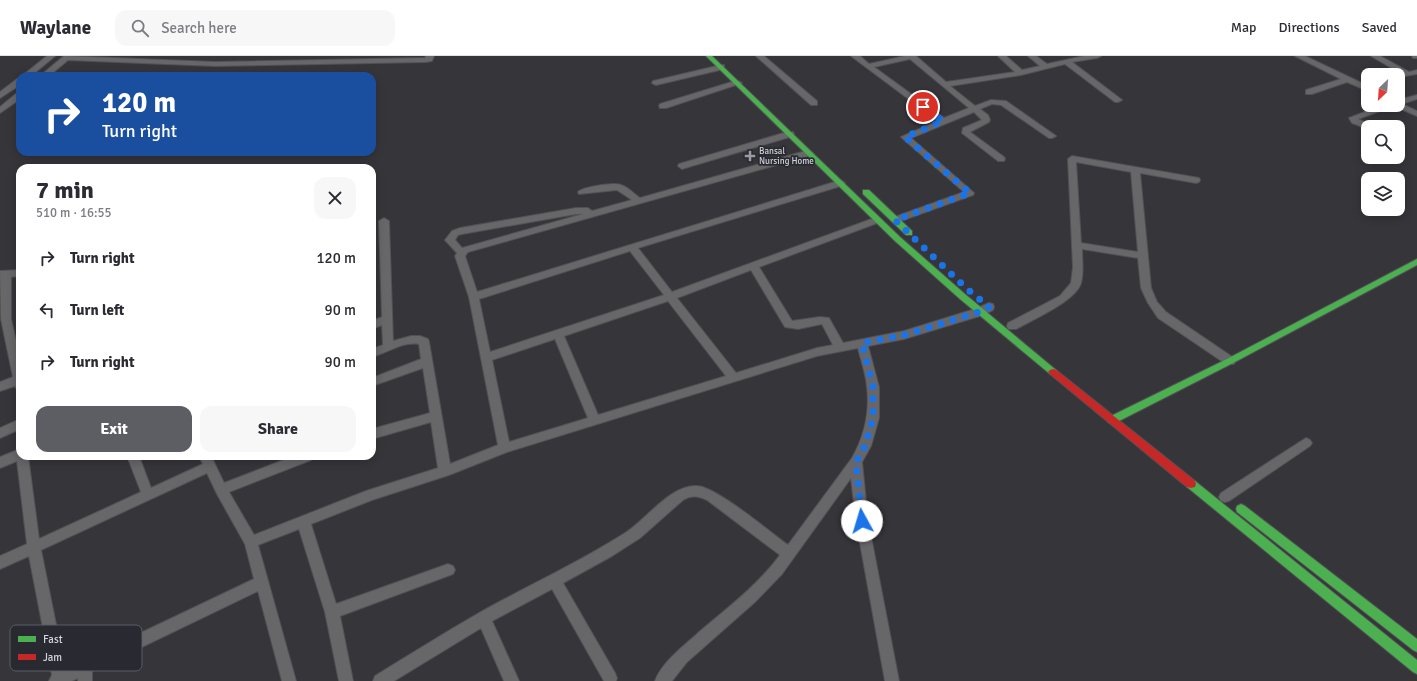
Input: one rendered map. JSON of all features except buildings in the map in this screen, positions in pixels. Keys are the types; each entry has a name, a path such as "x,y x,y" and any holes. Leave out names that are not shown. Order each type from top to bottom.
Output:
{"main road":[{"path":"710,56 756,99 877,220 984,309 1112,420 1417,668"},
{"path":"859,186 917,242"},
{"path":"1112,420 1230,361 1417,262"},
{"path":"956,278 984,309 1009,324"},
{"path":"1084,386 1142,432"},
{"path":"1222,494 1417,646"}],"street":[{"path":"31,72 51,56"},
{"path":"175,64 179,56"},
{"path":"280,63 287,56"},
{"path":"49,72 67,57 175,64 280,63 398,58 426,60 429,59 430,56"},
{"path":"760,56 814,103"},
{"path":"855,56 943,121"},
{"path":"1002,56 1021,73"},
{"path":"1032,56 1046,67"},
{"path":"944,85 1021,73 1066,61 1097,56"},
{"path":"1301,57 1311,56"},
{"path":"1375,56 1408,74 1417,72"},
{"path":"868,66 912,57 944,85 985,117 986,120 983,124 971,127 966,130 966,133 1001,159"},
{"path":"1301,57 1361,86"},
{"path":"1066,61 1118,100"},
{"path":"656,84 721,67"},
{"path":"1309,92 1348,79"},
{"path":"663,106 738,83"},
{"path":"0,96 16,84"},
{"path":"1405,101 1417,97"},
{"path":"0,111 16,98"},
{"path":"895,220 970,193 905,137 991,102 1002,103 1052,136"},
{"path":"1405,108 1417,114"},
{"path":"1361,124 1355,121 1353,118 1371,112"},
{"path":"682,166 790,134"},
{"path":"504,448 474,297 460,256 465,250 809,153"},
{"path":"1009,324 1064,298 1076,284 1078,267 1072,159 1196,180"},
{"path":"1135,170 1146,288 1153,303 1162,315 1230,361"},
{"path":"474,297 841,183"},
{"path":"582,192 607,187 619,187 639,201"},
{"path":"462,253 450,240 454,233 460,231 576,211 600,212"},
{"path":"486,358 670,296 877,220"},
{"path":"384,221 388,346"},
{"path":"1076,245 1143,256"},
{"path":"632,247 734,378"},
{"path":"753,266 789,324 796,325 825,320 840,347"},
{"path":"16,273 3,274 3,320 16,370"},
{"path":"251,542 370,495 445,470 504,448 817,352 904,335 984,309"},
{"path":"376,324 388,319"},
{"path":"558,334 594,420"},
{"path":"376,351 388,346 413,340 424,342 426,362 445,470"},
{"path":"662,681 682,657 750,597 776,570 790,554 856,462 865,446 873,418 873,387 862,343"},
{"path":"376,381 426,362"},
{"path":"0,387 16,382"},
{"path":"376,433 436,416"},
{"path":"0,433 16,426"},
{"path":"1222,494 1306,443"},
{"path":"0,463 16,457"},
{"path":"22,460 34,547 48,625"},
{"path":"135,460 148,495"},
{"path":"221,490 297,460"},
{"path":"0,562 148,495 207,461 221,490 251,542 289,681"},
{"path":"856,462 862,521 892,681"},
{"path":"380,681 484,618 607,552 635,534 679,496 688,491 699,491 711,496 790,554"},
{"path":"303,521 332,612 346,681"},
{"path":"332,612 448,570"},
{"path":"554,580 610,678"},
{"path":"142,644 262,582"},
{"path":"484,618 512,681"},
{"path":"58,680 85,674"}],"traffic: fast":[{"path":"709,56 752,96 855,199 919,259 1053,372"},
{"path":"866,192 909,233"},
{"path":"1112,420 1230,361 1417,262"},
{"path":"1191,484 1417,668"},
{"path":"1241,509 1417,646"}],"traffic: jam":[{"path":"1053,372 1191,484"}],"place":[{"name":"Bansal Nursing Home","path":"750,156"}],"route":[{"path":"862,521 856,462 865,446 873,418 873,387 862,343 904,335 979,312 989,307 967,289 895,220 970,193 905,137 943,121 923,107"}]}
